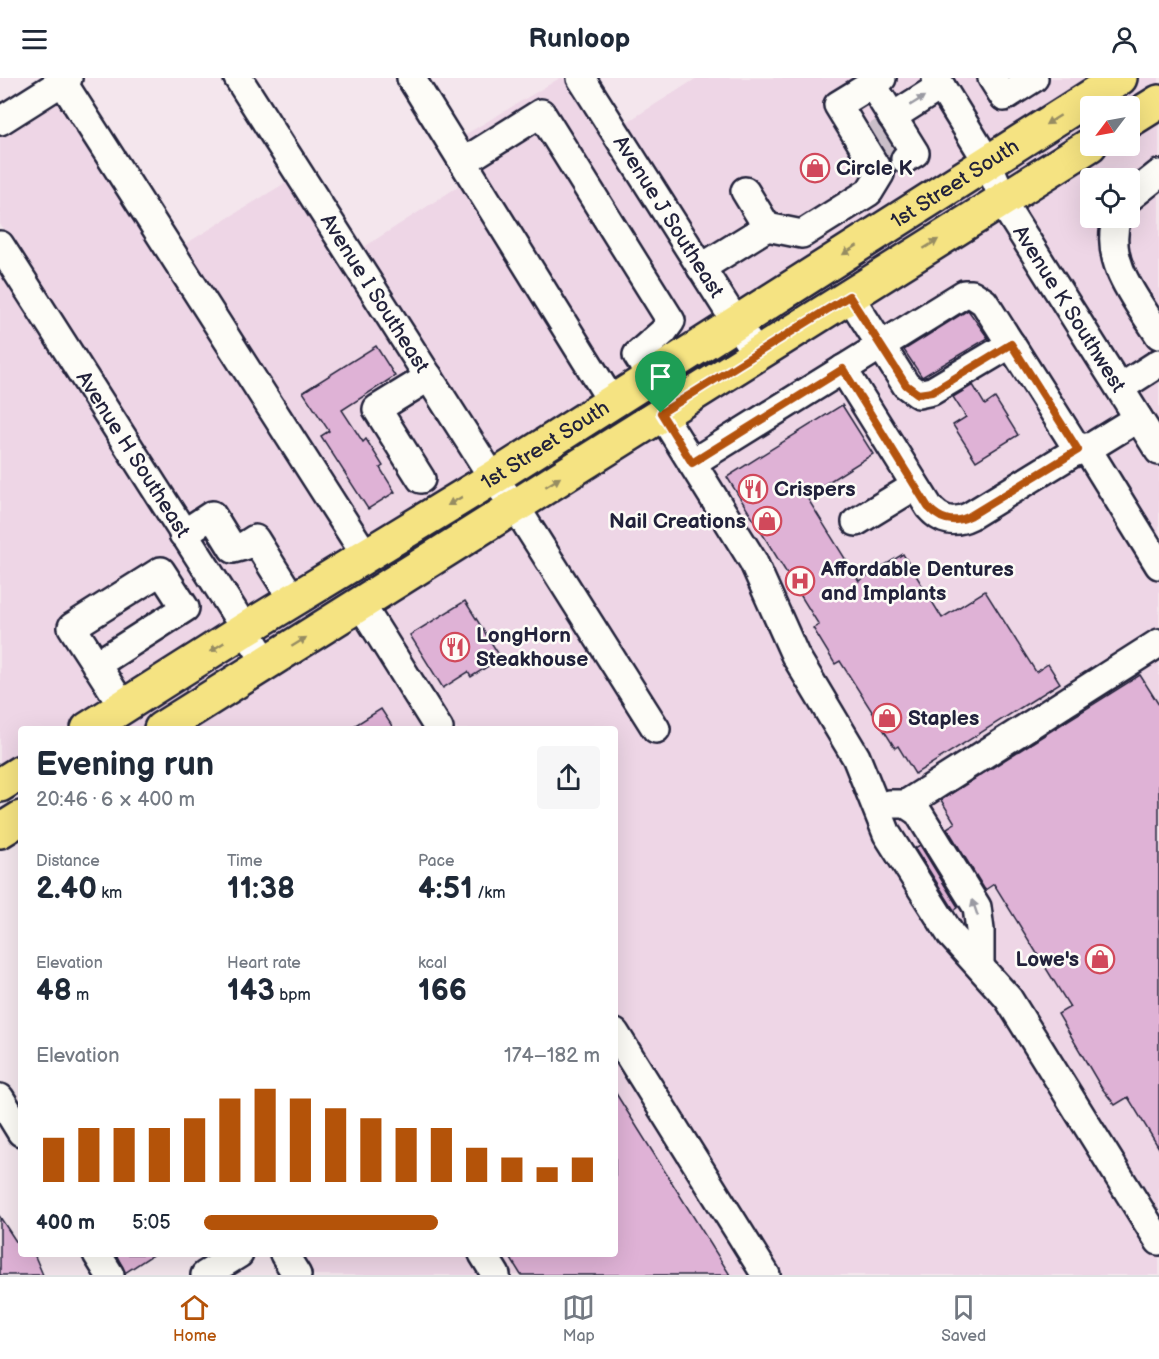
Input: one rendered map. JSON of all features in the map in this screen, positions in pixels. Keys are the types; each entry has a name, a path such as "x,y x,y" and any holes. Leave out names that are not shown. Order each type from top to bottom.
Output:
{"main road":[{"name":"1st Street South","path":"93,726 244,630 493,478 890,225 1104,82"},
{"path":"1140,114 1159,102"},
{"name":"1st Street South","path":"166,726 1080,151"},
{"path":"0,785 18,774"}],"street":[{"name":"Avenue I Southeast","path":"238,78 493,478 515,506 656,729"},
{"path":"411,78 612,402"},
{"name":"Avenue J Southeast","path":"581,78 756,354"},
{"path":"992,78 1004,97 1034,78"},
{"path":"0,121 64,79 366,556"},
{"path":"885,150 838,105 877,81 885,150 890,225"},
{"path":"802,234 885,150 938,82"},
{"name":"Avenue K Southwest","path":"938,82 987,161 1003,199 1159,451"},
{"path":"463,162 541,113 670,321 663,332 637,355 651,377"},
{"path":"1140,189 1159,174"},
{"path":"745,191 767,227"},
{"path":"701,268 767,227 802,234 823,267"},
{"path":"1115,228 1112,239 1116,261 1130,290 1159,335"},
{"name":"Avenue H Southeast","path":"0,245 266,662"},
{"path":"692,463 964,294 972,294 984,302 1159,565"},
{"path":"849,296 906,385 918,394 925,394 1011,344"},
{"path":"1120,388 1159,363"},
{"path":"843,369 928,507 940,518 955,521 963,520 1138,418"},
{"path":"421,479 377,409 429,377"},
{"path":"661,413 753,561 795,655 856,757 887,834 942,923 1008,998 1159,1240"},
{"path":"856,522 915,486"},
{"path":"183,534 212,515 233,549 255,539 293,600"},
{"path":"169,583 201,562"},
{"path":"96,665 185,608 161,571 72,627 96,665 123,707"},
{"path":"360,603 437,726"},
{"path":"906,804 1159,643"},
{"path":"875,808 897,803 906,804 918,812 977,907 980,930 980,966"},
{"path":"618,1038 766,1275"},
{"path":"0,1098 18,1127"},
{"path":"99,1257 110,1275"},
{"path":"202,1268 230,1257"},
{"path":"286,1257 297,1275"},
{"path":"485,1257 496,1275"}],"shaded area":[{"path":"560,78 568,78 721,320 498,464 361,249 476,175 456,140"},
{"path":"697,78 923,78 973,159 740,308 624,124"},
{"path":"949,78 1101,78 992,147"},
{"path":"1139,78 1159,78 1159,90 1140,100 1140,96 1110,96"},
{"path":"74,86 174,251 290,180 478,476 248,616 0,224 0,133"},
{"path":"1080,114 1080,139 1009,184 1001,165"},
{"path":"1159,114 1159,430 1017,203 1092,156 1140,156 1140,126"},
{"path":"987,161 1159,451 1159,1275 297,1275 286,1257 618,1257 618,726 101,726"},
{"path":"0,266 229,627 75,726 18,726 18,762 0,774"}],"building":[{"path":"968,310 988,338 922,377 904,350"},
{"path":"376,346 395,376 342,410 363,442 366,439 383,466 380,468 395,492 368,509 321,436 329,431 303,392"},
{"path":"973,385 985,405 995,398 1018,435 976,461 953,425 966,417 953,397"},
{"path":"842,405 873,454 806,496 859,581 903,554 942,618 985,591 1036,672 1048,664 1060,683 915,774 898,746 895,748 840,661 835,664 813,628 819,625 727,477"},
{"name":"LongHorn Steakhouse","path":"465,601 501,658 471,677 468,672 443,688 410,635"},
{"name":"Lowe's","path":"1140,675 1159,705 1159,1148 1128,1097 1115,1105 1101,1087 1058,1014 1070,1007 994,884 985,890 947,828 955,823 941,800"},
{"path":"381,709 392,726 354,726"},
{"path":"920,845 958,907 954,910 915,848"},
{"path":"618,1097 730,1275 521,1275 510,1257 618,1257"},
{"path":"0,1217 18,1244 18,1257 35,1257 43,1275 0,1275"},
{"path":"117,1257 149,1257 125,1273"}],"tunnel":[{"path":"869,140 887,129"},
{"path":"879,157 897,145"}],"place":[{"name":"Circle K","path":"815,168"},
{"name":"Crispers","path":"753,489"},
{"name":"Nail Creations","path":"767,521"},
{"name":"Affordable Dentures and Implants","path":"800,581"},
{"name":"LongHorn Steakhouse","path":"455,647"},
{"name":"Staples","path":"887,718"},
{"name":"Lowe's","path":"1100,959"}],"route":[{"path":"849,296 906,385 918,394 932,392 1011,344 1078,450 970,516 955,521 940,518 928,507 843,369 692,463 661,413 849,296"}]}
